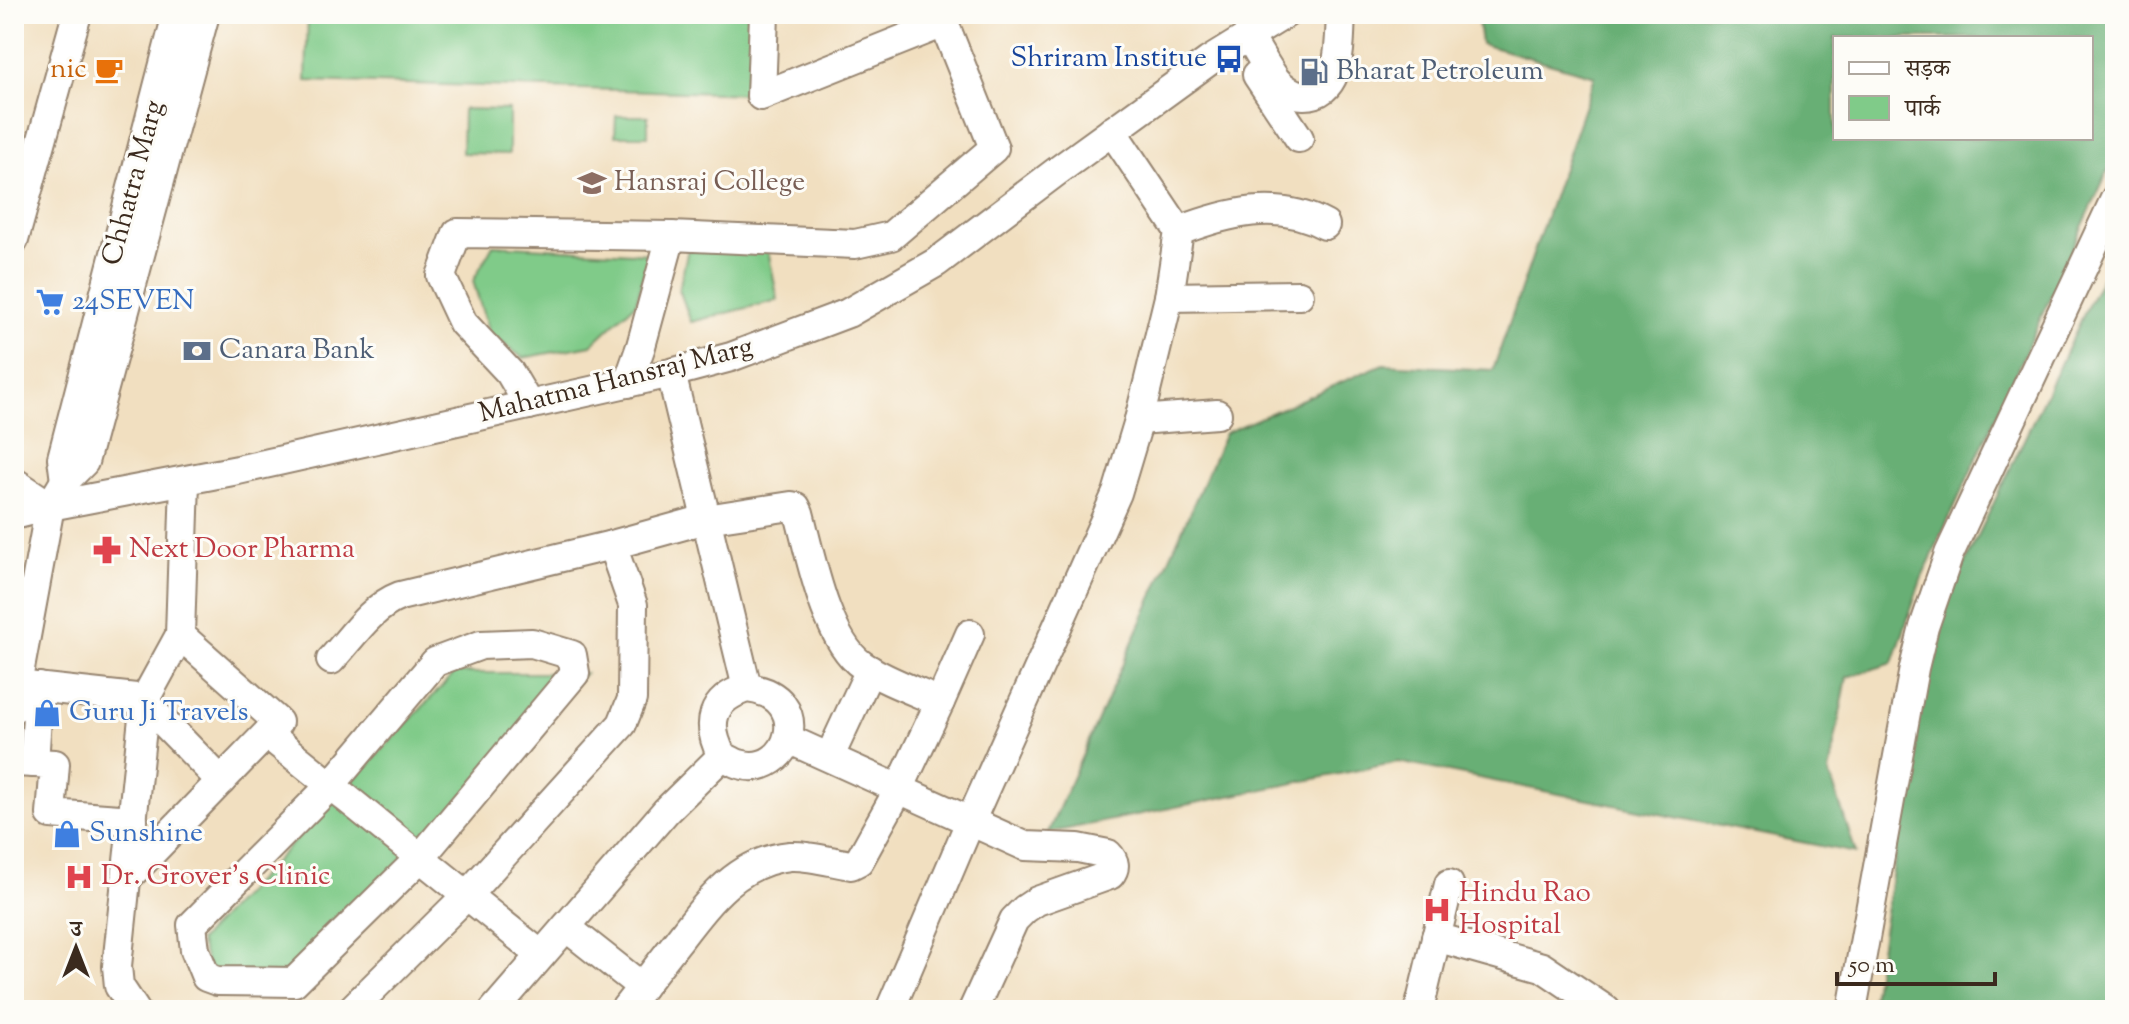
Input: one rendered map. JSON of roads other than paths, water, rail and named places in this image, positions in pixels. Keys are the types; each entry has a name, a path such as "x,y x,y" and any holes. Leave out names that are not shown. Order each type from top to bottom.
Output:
{"street":[{"path":"14,240 77,14"},
{"name":"Chhatra Marg","path":"65,481 62,458 177,14"},
{"name":"Chhatra Marg","path":"65,481 84,462 205,14"},
{"path":"529,405 510,373 463,323 441,276 457,233 671,236 855,244 891,236 994,148 944,23 761,96 764,14"},
{"name":"Mahatma Hansraj Marg","path":"14,515 185,481 671,373 731,357 848,313 937,262 1209,61 1285,14"},
{"path":"1242,41 1278,82 1295,95 1314,95 1327,87 1334,75 1341,14"},
{"path":"1242,41 1299,138"},
{"path":"890,1010 1117,493 1139,420 1169,297 1179,231 1112,131"},
{"path":"1852,1010 1924,627 1949,554 2115,199"},
{"path":"1179,231 1204,222 1261,210 1303,215 1325,225"},
{"path":"628,383 671,236"},
{"path":"1169,297 1299,295"},
{"path":"671,373 747,688"},
{"path":"1139,420 1217,414"},
{"path":"65,481 50,506 23,693 24,762 55,764 51,814 133,820"},
{"path":"135,1010 119,986 117,966 145,701 180,635 185,481"},
{"path":"14,482 50,506"},
{"path":"331,660 387,601 706,519 791,506 796,507 799,513 816,578 836,634 846,650 860,665 940,702"},
{"path":"351,1010 468,894 622,724 632,699 633,605 612,545"},
{"path":"624,1010 713,896 735,877 758,864 784,857 851,865 859,861 899,789 970,634"},
{"path":"127,878 278,722 180,635"},
{"path":"532,643 572,655 575,673 421,857 294,982 217,981 206,977 195,950 192,925 331,785 435,662 481,645 532,643"},
{"path":"830,756 870,670"},
{"path":"747,688 762,690 776,697 785,709 790,724 788,739 781,752 769,762 755,766 740,764 722,756 712,731 713,716 721,702 747,688"},
{"path":"23,693 145,701 221,781"},
{"path":"267,734 541,955"},
{"path":"788,739 1025,846 1078,848 1108,854 1112,858 1114,865 1110,875 1037,901 1014,920 973,1010"},
{"path":"494,1010 666,811 722,756"},
{"path":"1419,1010 1449,884"},
{"path":"566,927 642,987"},
{"path":"1436,937 1542,967 1606,1010"}],"place":[{"name":"Shriram Institue","path":"1229,59"},
{"name":"nic","path":"109,70"},
{"name":"Bharat Petroleum","path":"1314,72"},
{"name":"Hansraj College","path":"592,183"},
{"name":"24SEVEN","path":"50,302"},
{"name":"Canara Bank","path":"197,351"},
{"name":"Next Door Pharma","path":"107,550"},
{"name":"Guru Ji Travels","path":"47,713"},
{"name":"Sunshine","path":"67,834"},
{"name":"Dr. Grover's Clinic","path":"79,877"},
{"name":"Hindu Rao Hospital","path":"1437,910"}]}
